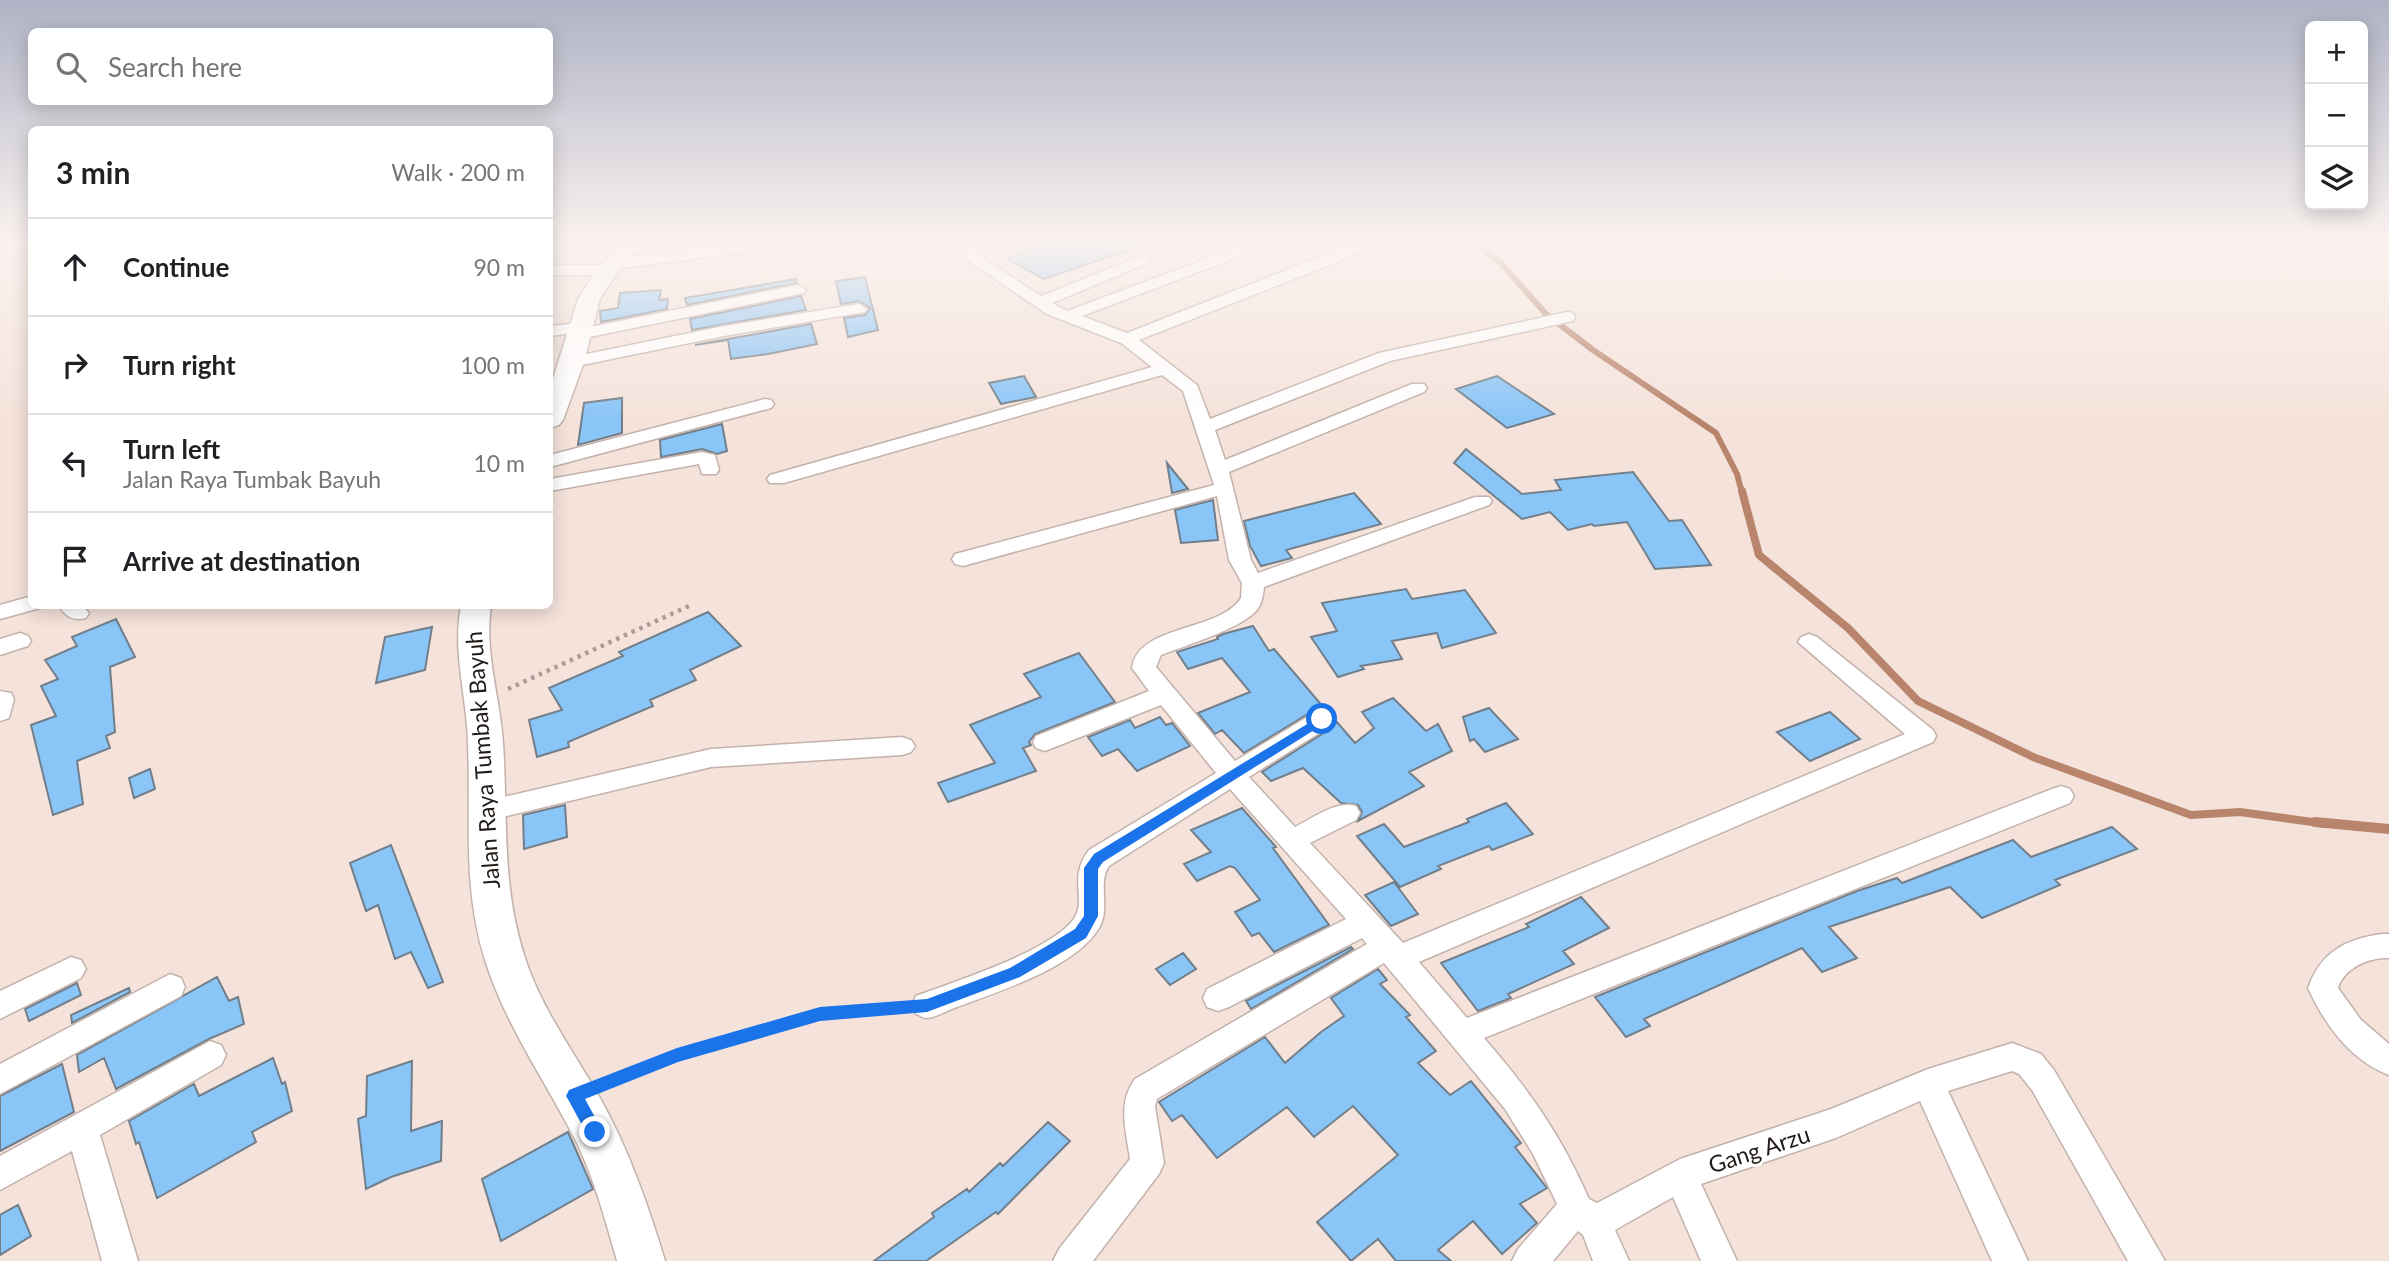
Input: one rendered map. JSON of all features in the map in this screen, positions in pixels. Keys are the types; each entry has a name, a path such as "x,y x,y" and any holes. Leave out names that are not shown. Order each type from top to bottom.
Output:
{"street":[{"path":"553,412 572,362 589,301"},
{"path":"553,331 581,330 740,301"},
{"path":"1068,316 1108,301"},
{"path":"1127,339 1225,301"},
{"path":"1040,302 1053,311 1127,339 1191,388 1222,478 1240,560 1253,583 1252,598 1247,607 1234,617 1167,642 1153,650 1145,660 1144,668 1233,776 1393,952 1516,1099 1545,1143 1611,1261"},
{"path":"572,362 724,331 859,309"},
{"path":"1203,428 1385,357 1567,317"},
{"path":"777,479 1164,369"},
{"path":"963,559 1222,478 1418,388"},
{"path":"553,460 765,404"},
{"path":"553,484 702,458 708,459 709,470"},
{"path":"1253,583 1482,501"},
{"path":"0,612 28,604"},
{"name":"Jalan Raya Tumbak Bayuh","path":"475,609 471,626 471,657 485,732 486,849 492,901 509,971 523,1008 595,1132 625,1207 641,1261"},
{"path":"1072,1261 1147,1163 1139,1106 1146,1089 1393,952 1924,736 1809,642"},
{"path":"1045,742 1164,694"},
{"path":"927,1005 1015,973 1080,933 1091,916 1091,868 1094,863 1322,719"},
{"path":"486,811 711,758 902,746"},
{"path":"1460,1034 2061,796"},
{"path":"1291,841 1347,813"},
{"path":"1219,998 1365,923"},
{"path":"2389,946 2380,944 2358,952 2329,972 2323,988 2332,1011 2347,1027 2389,1061"},
{"path":"0,1006 71,969"},
{"path":"0,1080 170,987"},
{"path":"0,1174 210,1055"},
{"name":"Gang Arzu","path":"1585,1216 1680,1175 1836,1123 1927,1083 2012,1057 2030,1064 2043,1080 2147,1261"},
{"path":"1927,1083 2010,1261"},
{"path":"82,1129 120,1261"},
{"path":"1680,1175 1719,1261"},
{"path":"1531,1261 1585,1216"}],"path":[{"path":"479,702 691,605"},
{"path":"574,1096 677,1055 820,1014 927,1005"}],"building":[{"path":"619,301 668,301 667,309 601,322 600,311 618,308"},
{"path":"686,301 708,301 687,305"},
{"path":"778,301 803,301 806,310 692,330 690,319"},
{"path":"840,301 871,301 878,330 848,337 844,318 865,315 870,308 859,301 841,304"},
{"path":"811,324 817,344 768,354 731,359 728,340 695,345"},
{"path":"1024,376 1036,397 1001,404 989,383"},
{"path":"1497,376 1554,414 1507,428 1456,389"},
{"path":"622,398 622,433 578,445 584,403"},
{"path":"722,424 727,451 717,454 702,449 661,457 660,440"},
{"path":"1466,449 1522,494 1561,490 1555,480 1633,472 1669,521 1682,520 1711,565 1655,569 1627,522 1594,526 1592,524 1568,530 1550,512 1522,519 1454,463"},
{"path":"1167,463 1188,489 1172,493"},
{"path":"1354,493 1381,524 1286,550 1292,558 1261,566 1250,546 1244,521"},
{"path":"1213,500 1218,540 1181,543 1175,510"},
{"path":"1406,589 1412,599 1465,590 1496,633 1442,648 1437,633 1392,641 1402,659 1361,666 1364,669 1338,677 1311,637 1337,631 1322,603"},
{"path":"708,612 741,646 690,670 696,680 650,700 653,706 568,742 569,747 537,757 529,720 562,710 549,688 623,656 619,652"},
{"path":"116,619 135,657 110,667 115,732 106,736 110,748 77,761 83,804 53,815 31,725 56,716 41,686 58,679 45,660 77,646 72,637"},
{"path":"1253,626 1269,651 1274,649 1324,708 1313,711 1244,753 1222,730 1215,734 1198,713 1250,692 1222,658 1188,669 1177,652 1218,639 1217,637 1223,634"},
{"path":"432,627 425,670 376,683 385,637"},
{"path":"1079,653 1115,702 1035,734 1029,742 1031,745 1023,748 1036,771 948,802 938,783 995,763 970,725 1041,697 1024,674"},
{"path":"1393,698 1426,731 1438,724 1452,751 1409,772 1424,786 1358,821 1362,812 1358,805 1341,803 1303,768 1271,781 1262,772 1337,722 1355,743 1374,728 1362,712"},
{"path":"1489,708 1518,739 1485,752 1474,739 1470,741 1463,717"},
{"path":"1830,712 1860,739 1810,761 1777,732"},
{"path":"1160,717 1166,725 1172,723 1190,746 1137,771 1118,749 1102,756 1088,737 1130,720 1135,728"},
{"path":"150,769 155,789 134,798 129,778"},
{"path":"1506,803 1533,834 1492,850 1489,846 1438,866 1441,869 1400,887 1357,836 1384,824 1404,847 1469,822 1467,819"},
{"path":"565,805 567,837 524,849 523,815"},
{"path":"1242,808 1276,847 1273,848 1329,925 1274,952 1259,933 1252,936 1235,912 1260,900 1235,868 1230,866 1197,881 1184,864 1211,852 1191,830"},
{"path":"2112,827 2137,849 2055,880 2060,885 1982,918 1950,887 1829,927 1857,958 1822,972 1802,948 1644,1019 1650,1026 1626,1037 1595,997 1857,891 1897,878 1902,883 2013,840 2031,857"},
{"path":"391,845 443,982 428,988 411,952 395,959 378,905 366,911 350,863"},
{"path":"1394,882 1418,914 1391,926 1365,895"},
{"path":"1581,897 1609,928 1563,951 1574,964 1508,994 1511,998 1478,1011 1441,963 1529,927 1526,924"},
{"path":"1351,947 1353,949 1251,1009 1246,1001"},
{"path":"1183,953 1196,969 1170,985 1156,969"},
{"path":"1378,969 1387,980 1380,984 1410,1015 1406,1017 1436,1051 1418,1063 1450,1095 1471,1081 1521,1143 1515,1147 1547,1188 1520,1204 1537,1223 1502,1254 1473,1221 1438,1250 1451,1261 1396,1261 1378,1239 1351,1261 1317,1222 1398,1155 1353,1106 1314,1137 1287,1107 1217,1158 1182,1115 1172,1121 1159,1102 1265,1037 1285,1063 1344,1016 1331,998"},
{"path":"217,977 229,1001 238,997 244,1024 209,1039 116,1089 104,1058 79,1072 77,1055"},
{"path":"77,983 81,995 29,1021 25,1009"},
{"path":"129,988 130,992 72,1023 71,1015"},
{"path":"273,1058 282,1084 285,1082 292,1111 252,1132 256,1142 157,1198 139,1142 136,1144 129,1121 194,1084 199,1096"},
{"path":"412,1061 411,1131 442,1121 441,1161 391,1177 366,1189 358,1119 366,1116 367,1076"},
{"path":"62,1064 74,1112 0,1151 0,1096"},
{"path":"1048,1122 1070,1141 998,1214 996,1212 926,1261 874,1261 934,1217 932,1213 967,1189 969,1192 1000,1163 1003,1166"},
{"path":"568,1132 593,1189 501,1241 482,1179"},
{"path":"18,1205 31,1236 0,1255 0,1215"}],"waterway":[{"path":"1534,301 1546,314 1593,350 1716,433 1737,474 1742,493"},
{"path":"1742,491 1759,555 1848,628 1918,701 2033,757 2191,815 2240,812 2327,824"},
{"path":"2315,822 2389,829"}],"route":[{"path":"595,1132 574,1096 677,1055 820,1014 927,1005 1015,973 1080,933 1087,925 1091,916 1091,868 1099,858 1322,719"}]}
